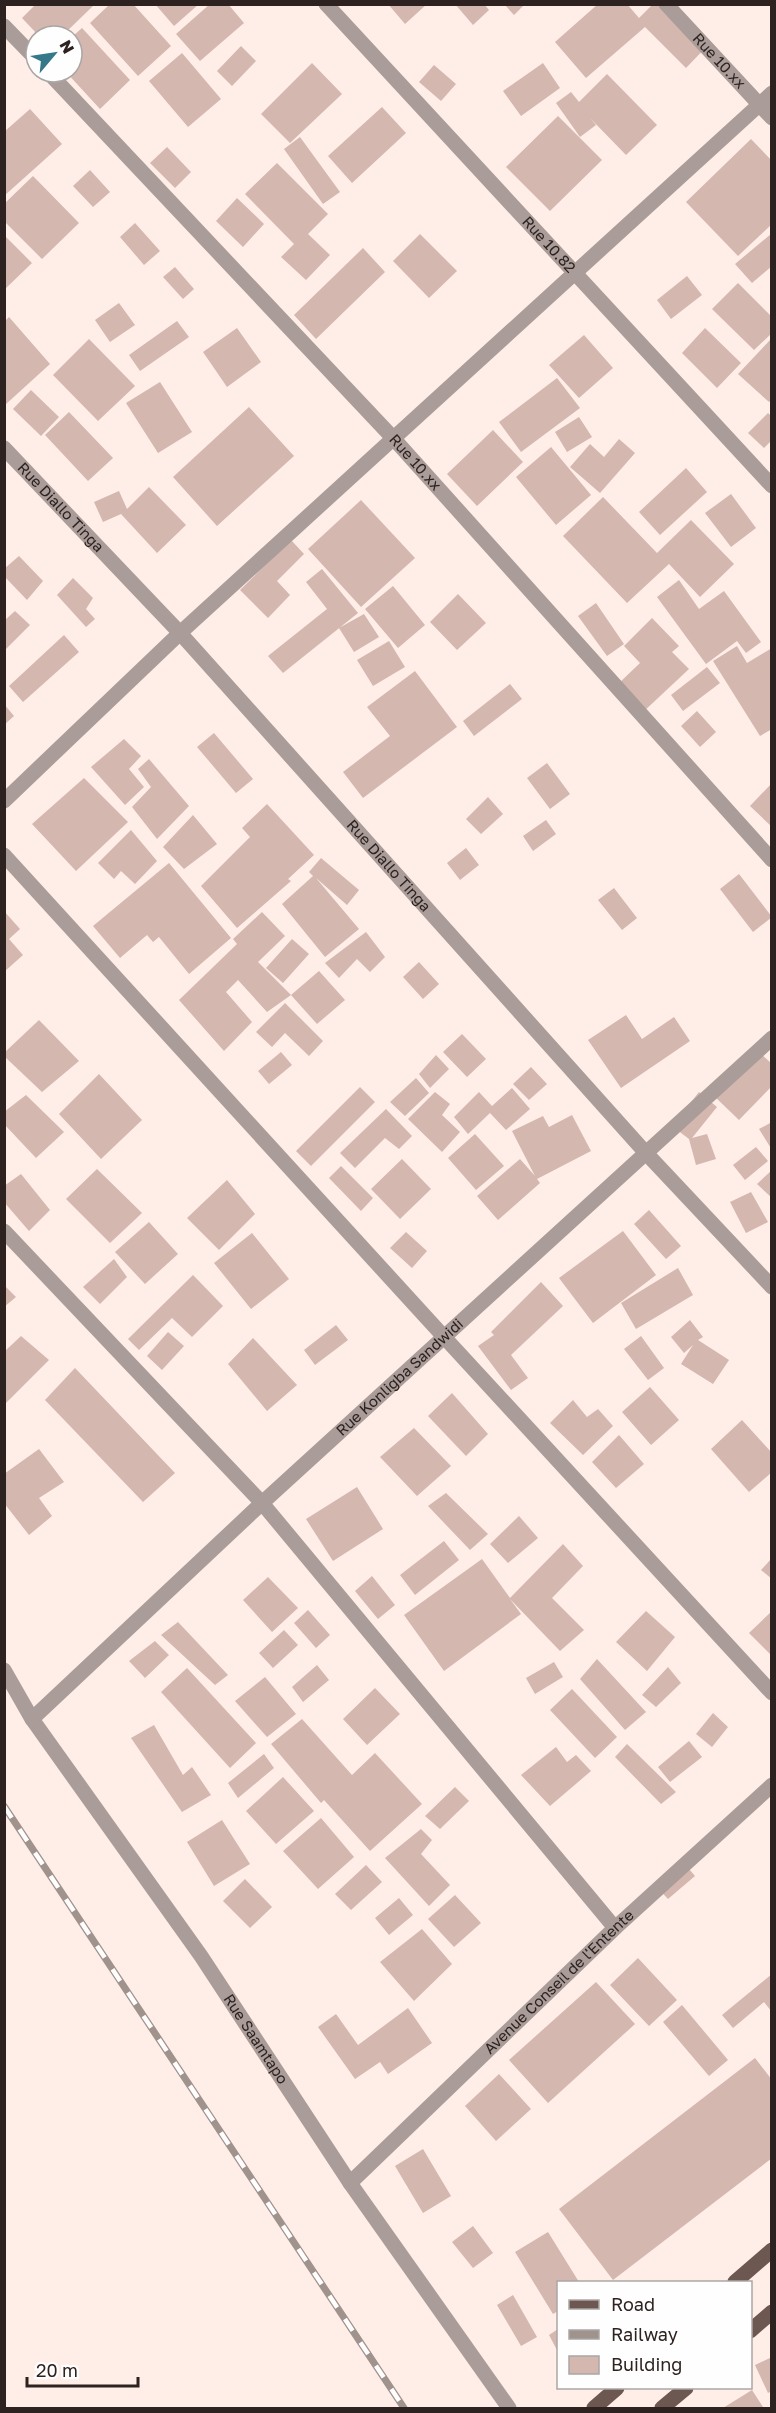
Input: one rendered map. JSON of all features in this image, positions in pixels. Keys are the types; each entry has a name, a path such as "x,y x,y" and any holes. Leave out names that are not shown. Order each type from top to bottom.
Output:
{"main road":[{"path":"737,2281 771,2250"},
{"path":"752,2329 771,2313"},
{"path":"594,2409 616,2389"},
{"path":"662,2409 685,2389"}],"street":[{"name":"Rue 10.82","path":"326,4 771,486"},
{"name":"Rue 10.xx","path":"666,4 771,118"},
{"path":"4,26 24,47"},
{"name":"Rue 10.xx","path":"59,84 394,439 771,860"},
{"path":"4,801 180,633 771,93"},
{"name":"Rue Diallo Tinga","path":"4,448 180,633 645,1152 771,1287"},
{"path":"4,855 771,1693"},
{"name":"Rue Konligba Sandwidi","path":"33,1719 262,1503 771,1038"},
{"path":"4,1231 262,1503 615,1928"},
{"name":"Rue Saamtapo","path":"4,1670 33,1719 201,1956 350,2183 509,2409"},
{"name":"Avenue Conseil de l'Entente","path":"350,2183 615,1928 771,1785"}],"building":[{"path":"36,4 95,4 74,24 28,24 22,18"},
{"path":"110,4 133,4 171,46 138,76 90,23"},
{"path":"155,4 199,4 174,26"},
{"path":"210,4 228,4 244,23 200,61 176,34"},
{"path":"388,4 427,4 405,24"},
{"path":"455,4 484,4 489,10 473,25"},
{"path":"504,4 525,4 514,15"},
{"path":"598,4 627,4 639,18 653,4 673,4 711,42 686,68 645,27 586,78 555,42"},
{"path":"84,30 130,80 100,109 77,84 84,84"},
{"path":"241,46 256,61 232,86 217,71"},
{"path":"182,53 221,99 188,127 149,81"},
{"path":"312,63 342,94 290,143 261,114"},
{"path":"543,63 560,88 521,116 503,91"},
{"path":"434,65 456,84 441,101 419,82"},
{"path":"607,74 657,125 626,155 590,118 596,125 580,137 556,103 571,92 579,102"},
{"path":"382,107 406,133 352,183 328,156"},
{"path":"30,109 62,144 4,196 4,132"},
{"path":"558,116 602,160 550,211 506,167"},
{"path":"300,137 340,192 323,204 284,149"},
{"path":"751,139 772,161 772,224 738,256 686,202"},
{"path":"167,147 191,172 175,188 150,163"},
{"path":"277,163 328,214 308,234 330,255 306,280 281,257 294,244 245,194"},
{"path":"90,170 110,192 93,207 73,186"},
{"path":"33,176 79,223 42,259 4,221 4,204"},
{"path":"237,198 264,224 243,247 216,221"},
{"path":"135,223 160,251 144,265 120,237"},
{"path":"420,234 457,271 429,298 393,261"},
{"path":"771,234 772,266 752,283 735,264"},
{"path":"4,235 32,263 4,290"},
{"path":"363,248 385,272 316,339 294,315"},
{"path":"175,267 194,289 183,299 163,277"},
{"path":"687,276 702,295 671,319 657,300"},
{"path":"738,283 772,317 772,333 754,350 712,309"},
{"path":"119,303 135,325 110,342 95,320"},
{"path":"9,317 50,364 5,405 5,321"},
{"path":"177,321 189,337 140,371 129,355"},
{"path":"237,328 261,362 227,387 203,352"},
{"path":"705,328 741,363 717,388 682,353"},
{"path":"584,335 613,368 579,398 549,365"},
{"path":"772,338 772,399 769,402 738,374"},
{"path":"89,339 135,386 98,421 53,375"},
{"path":"557,378 580,408 521,452 499,422"},
{"path":"160,382 192,432 158,453 126,403"},
{"path":"31,390 59,417 41,436 13,409"},
{"path":"249,407 294,456 217,526 173,477"},
{"path":"69,412 113,458 88,481 45,435"},
{"path":"768,413 772,417 772,440 764,448 748,433"},
{"path":"579,417 592,437 567,452 555,432"},
{"path":"493,430 523,462 477,506 447,474"},
{"path":"619,439 635,453 600,493 570,467 590,444 604,457"},
{"path":"551,447 591,495 556,525 516,477"},
{"path":"686,468 707,492 660,535 639,512"},
{"path":"149,487 186,525 157,553 121,514 103,522 94,502 119,491 127,509"},
{"path":"731,494 756,528 731,547 705,513"},
{"path":"603,497 657,553 691,520 734,564 700,597 669,564 627,603 563,536"},
{"path":"361,500 415,558 361,607 308,549"},
{"path":"291,540 304,554 277,581 290,595 268,618 240,590"},
{"path":"19,556 43,581 27,600 4,576 4,569"},
{"path":"322,569 358,613 283,673 268,656 327,609 306,582"},
{"path":"73,578 93,598 86,609 95,619 86,627 57,595"},
{"path":"679,580 699,609 724,591 761,642 746,653 737,641 706,664 657,597"},
{"path":"393,586 425,625 398,648 365,609"},
{"path":"458,594 486,623 457,650 430,622"},
{"path":"596,603 624,644 607,656 578,616"},
{"path":"15,611 30,625 4,651 4,621"},
{"path":"364,614 379,637 354,652 339,628"},
{"path":"652,618 679,646 672,652 689,669 642,713 616,686 640,663 624,646"},
{"path":"64,635 79,652 23,702 9,686"},
{"path":"389,641 405,667 373,686 357,660"},
{"path":"737,646 747,663 772,648 772,729 760,736 713,661"},
{"path":"707,667 720,683 683,711 671,695"},
{"path":"415,671 457,727 363,798 343,772 390,736 367,707"},
{"path":"510,684 522,699 474,736 463,721"},
{"path":"4,704 14,716 4,725"},
{"path":"697,711 716,732 700,747 681,726"},
{"path":"214,733 253,779 236,793 197,747"},
{"path":"124,739 141,756 129,769 144,787 125,805 91,767"},
{"path":"149,759 189,806 157,839 132,807 151,787 138,769"},
{"path":"547,763 570,794 550,809 527,778"},
{"path":"84,778 128,822 76,871 32,824"},
{"path":"772,783 772,827 750,806"},
{"path":"488,797 503,814 481,834 466,819"},
{"path":"267,804 314,855 288,879 291,881 237,928 201,886 250,837 242,828"},
{"path":"193,815 217,844 184,869 163,847"},
{"path":"546,820 556,834 533,851 523,836"},
{"path":"131,830 157,861 135,884 121,871 114,879 98,863"},
{"path":"466,848 479,865 460,880 447,863"},
{"path":"321,858 359,890 347,905 316,878 359,929 325,957 282,904 313,876 309,872"},
{"path":"169,863 231,938 189,974 159,937 153,942 147,935 120,958 93,926"},
{"path":"739,874 772,917 753,932 720,889"},
{"path":"614,888 637,918 622,930 598,900"},
{"path":"4,911 20,929 9,939 23,955 4,972"},
{"path":"262,912 285,936 258,962 291,995 267,1012 238,980 226,992 252,1022 224,1051 179,1000 237,944 233,939"},
{"path":"366,932 385,957 370,972 357,959 339,978 325,963"},
{"path":"292,939 309,954 283,983 266,968"},
{"path":"419,962 439,984 423,999 403,977"},
{"path":"319,971 345,1000 317,1024 291,995"},
{"path":"285,1003 323,1041 309,1056 285,1033 272,1047 256,1032"},
{"path":"626,1015 642,1039 674,1017 690,1041 621,1088 588,1040"},
{"path":"39,1020 79,1061 42,1092 4,1056 4,1053"},
{"path":"462,1034 486,1059 467,1077 443,1052"},
{"path":"756,1049 772,1064 772,1086 739,1120 713,1095"},
{"path":"281,1052 292,1065 269,1084 258,1071"},
{"path":"436,1055 449,1069 430,1088 419,1074"},
{"path":"531,1067 547,1084 529,1100 513,1084"},
{"path":"99,1074 142,1120 101,1159 59,1114"},
{"path":"416,1078 429,1093 405,1116 390,1102"},
{"path":"360,1087 375,1102 311,1166 296,1151"},
{"path":"512,1088 530,1109 506,1130 490,1113 468,1134 454,1117 479,1092 492,1106"},
{"path":"435,1092 450,1104 442,1115 460,1132 442,1152 408,1119"},
{"path":"699,1092 717,1107 692,1138 707,1134 716,1159 696,1165 689,1139 672,1126"},
{"path":"26,1095 64,1132 36,1158 4,1124 4,1112"},
{"path":"386,1109 412,1136 399,1149 385,1138 355,1168 340,1153"},
{"path":"572,1115 591,1151 537,1179 540,1183 498,1220 477,1196 520,1159 535,1176 512,1131 543,1116 549,1127"},
{"path":"772,1122 772,1150 759,1129"},
{"path":"475,1134 504,1166 476,1190 448,1158"},
{"path":"756,1147 768,1161 745,1180 733,1165"},
{"path":"402,1159 431,1189 400,1219 371,1189"},
{"path":"341,1166 373,1198 361,1211 329,1178"},
{"path":"97,1169 142,1213 110,1243 66,1199"},
{"path":"772,1170 772,1198 757,1184"},
{"path":"21,1174 50,1210 29,1231 4,1202 4,1186"},
{"path":"227,1180 255,1214 219,1250 187,1218"},
{"path":"751,1192 768,1222 746,1233 730,1202"},
{"path":"649,1210 681,1246 666,1259 634,1224"},
{"path":"149,1222 178,1254 145,1284 115,1252"},
{"path":"623,1231 656,1275 593,1323 559,1278"},
{"path":"406,1232 427,1251 412,1268 390,1248"},
{"path":"252,1233 289,1279 251,1309 214,1263"},
{"path":"114,1259 127,1277 100,1304 83,1287"},
{"path":"678,1268 693,1295 636,1329 621,1303"},
{"path":"193,1275 223,1306 192,1337 172,1318 139,1350 128,1339"},
{"path":"541,1282 563,1306 511,1355 528,1378 511,1390 478,1346 494,1335 491,1332"},
{"path":"4,1285 16,1297 4,1307"},
{"path":"690,1320 703,1337 698,1340 729,1360 713,1384 681,1364 693,1345 684,1353 671,1337"},
{"path":"336,1325 348,1340 315,1365 304,1350"},
{"path":"168,1332 184,1346 162,1370 147,1356"},
{"path":"21,1336 49,1360 4,1405 4,1352"},
{"path":"641,1336 664,1368 648,1380 624,1349"},
{"path":"253,1338 297,1385 267,1411 228,1364"},
{"path":"75,1368 175,1473 143,1502 45,1400"},
{"path":"650,1387 679,1420 651,1445 622,1412"},
{"path":"452,1393 488,1434 466,1456 428,1416"},
{"path":"573,1400 587,1417 598,1409 613,1426 583,1455 550,1423"},
{"path":"742,1420 772,1453 772,1472 749,1492 711,1449"},
{"path":"414,1428 451,1466 417,1496 380,1457"},
{"path":"619,1435 644,1464 616,1488 592,1462"},
{"path":"39,1449 64,1482 39,1498 52,1516 29,1535 4,1503 4,1474"},
{"path":"357,1487 383,1529 333,1561 306,1519"},
{"path":"446,1493 488,1534 470,1550 428,1506"},
{"path":"519,1516 538,1538 508,1563 490,1544"},
{"path":"444,1541 459,1560 415,1595 400,1575"},
{"path":"563,1544 583,1566 552,1598 584,1630 560,1651 510,1599 521,1614 444,1671 404,1615 482,1559 510,1598"},
{"path":"772,1558 772,1579 761,1570"},
{"path":"372,1576 395,1605 378,1619 355,1591"},
{"path":"268,1577 298,1608 272,1632 243,1600"},
{"path":"308,1610 330,1635 316,1648 294,1623"},
{"path":"646,1611 675,1637 647,1671 616,1642"},
{"path":"772,1611 772,1656 749,1633"},
{"path":"178,1622 228,1675 215,1685 161,1635"},
{"path":"284,1630 298,1645 273,1668 259,1653"},
{"path":"155,1641 169,1655 145,1678 129,1661"},
{"path":"597,1659 646,1712 625,1730 580,1679"},
{"path":"554,1662 563,1677 535,1694 526,1678"},
{"path":"317,1665 329,1680 303,1702 292,1687"},
{"path":"668,1667 681,1683 656,1707 642,1695"},
{"path":"187,1668 256,1743 230,1768 161,1692"},
{"path":"265,1677 296,1714 267,1737 235,1701"},
{"path":"375,1688 400,1714 367,1745 343,1719"},
{"path":"572,1689 617,1737 595,1758 550,1710"},
{"path":"713,1713 728,1727 712,1747 696,1734"},
{"path":"302,1719 352,1775 375,1753 422,1804 370,1851 324,1800 321,1803 271,1744"},
{"path":"154,1725 183,1775 192,1767 211,1795 182,1812 131,1738"},
{"path":"689,1741 702,1757 670,1782 658,1767"},
{"path":"627,1744 676,1792 661,1804 615,1757"},
{"path":"556,1747 567,1762 576,1755 591,1771 550,1806 521,1775"},
{"path":"264,1754 274,1768 238,1798 228,1783"},
{"path":"283,1777 314,1811 276,1844 246,1811"},
{"path":"455,1787 469,1801 440,1829 425,1816"},
{"path":"321,1818 354,1857 318,1889 283,1851"},
{"path":"222,1820 250,1864 214,1886 187,1842"},
{"path":"421,1829 432,1840 421,1854 450,1885 429,1906 385,1858"},
{"path":"682,1861 695,1876 668,1899 656,1886"},
{"path":"366,1865 382,1882 351,1910 335,1894"},
{"path":"245,1879 272,1907 250,1928 223,1901"},
{"path":"455,1895 481,1923 454,1947 428,1919"},
{"path":"399,1898 413,1915 389,1935 375,1918"},
{"path":"422,1929 452,1964 414,2001 380,1962"},
{"path":"638,1958 677,2000 649,2026 610,1985"},
{"path":"772,1974 772,2012 764,2002 733,2028 722,2015"},
{"path":"596,1982 635,2024 548,2103 509,2060"},
{"path":"682,2005 728,2060 709,2076 663,2022"},
{"path":"408,2008 432,2043 388,2074 380,2062 355,2079 318,2027 336,2014 358,2045"},
{"path":"755,2058 772,2080 772,2158 613,2280 559,2209"},
{"path":"499,2074 531,2109 496,2141 465,2106"},
{"path":"423,2149 451,2196 423,2213 395,2166"},
{"path":"473,2226 493,2253 473,2268 452,2242"},
{"path":"548,2232 578,2281 557,2281 557,2312 553,2314 515,2252"},
{"path":"513,2295 537,2337 521,2346 497,2305"},
{"path":"557,2330 557,2350 549,2335"},
{"path":"772,2357 772,2391 768,2393 755,2365"},
{"path":"752,2390 763,2407 723,2408"}],"railway":[{"path":"4,1806 404,2408"}]}
